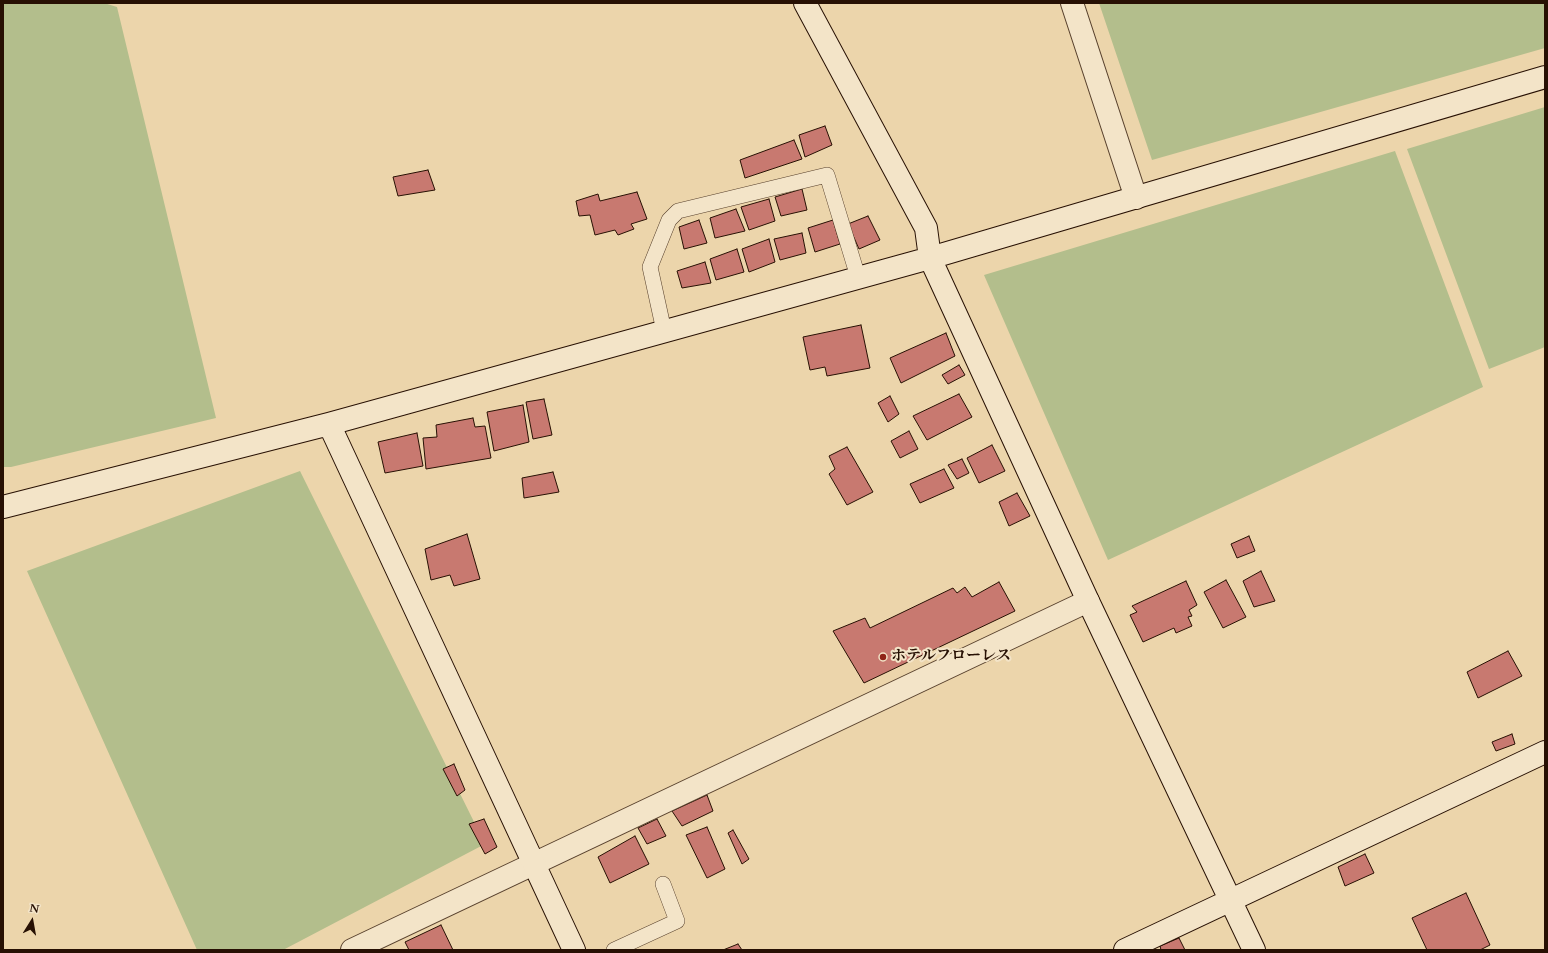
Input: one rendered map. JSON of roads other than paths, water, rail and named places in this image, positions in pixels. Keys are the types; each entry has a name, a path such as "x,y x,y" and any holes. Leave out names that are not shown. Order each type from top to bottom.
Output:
{"street":[{"path":"805,3 926,228 930,258 1088,601 1254,950"},
{"path":"1072,3 1136,198"},
{"path":"3,507 328,424 930,258 1545,77"},
{"path":"328,424 574,950"},
{"path":"352,950 1088,601"},
{"path":"1125,950 1545,752"}],"lane":[{"path":"664,331 650,267 669,220 678,211 828,175 858,277"},
{"path":"614,950 677,921 663,884"}],"place":[{"name":"ホテルフローレス","path":"883,657"}]}
